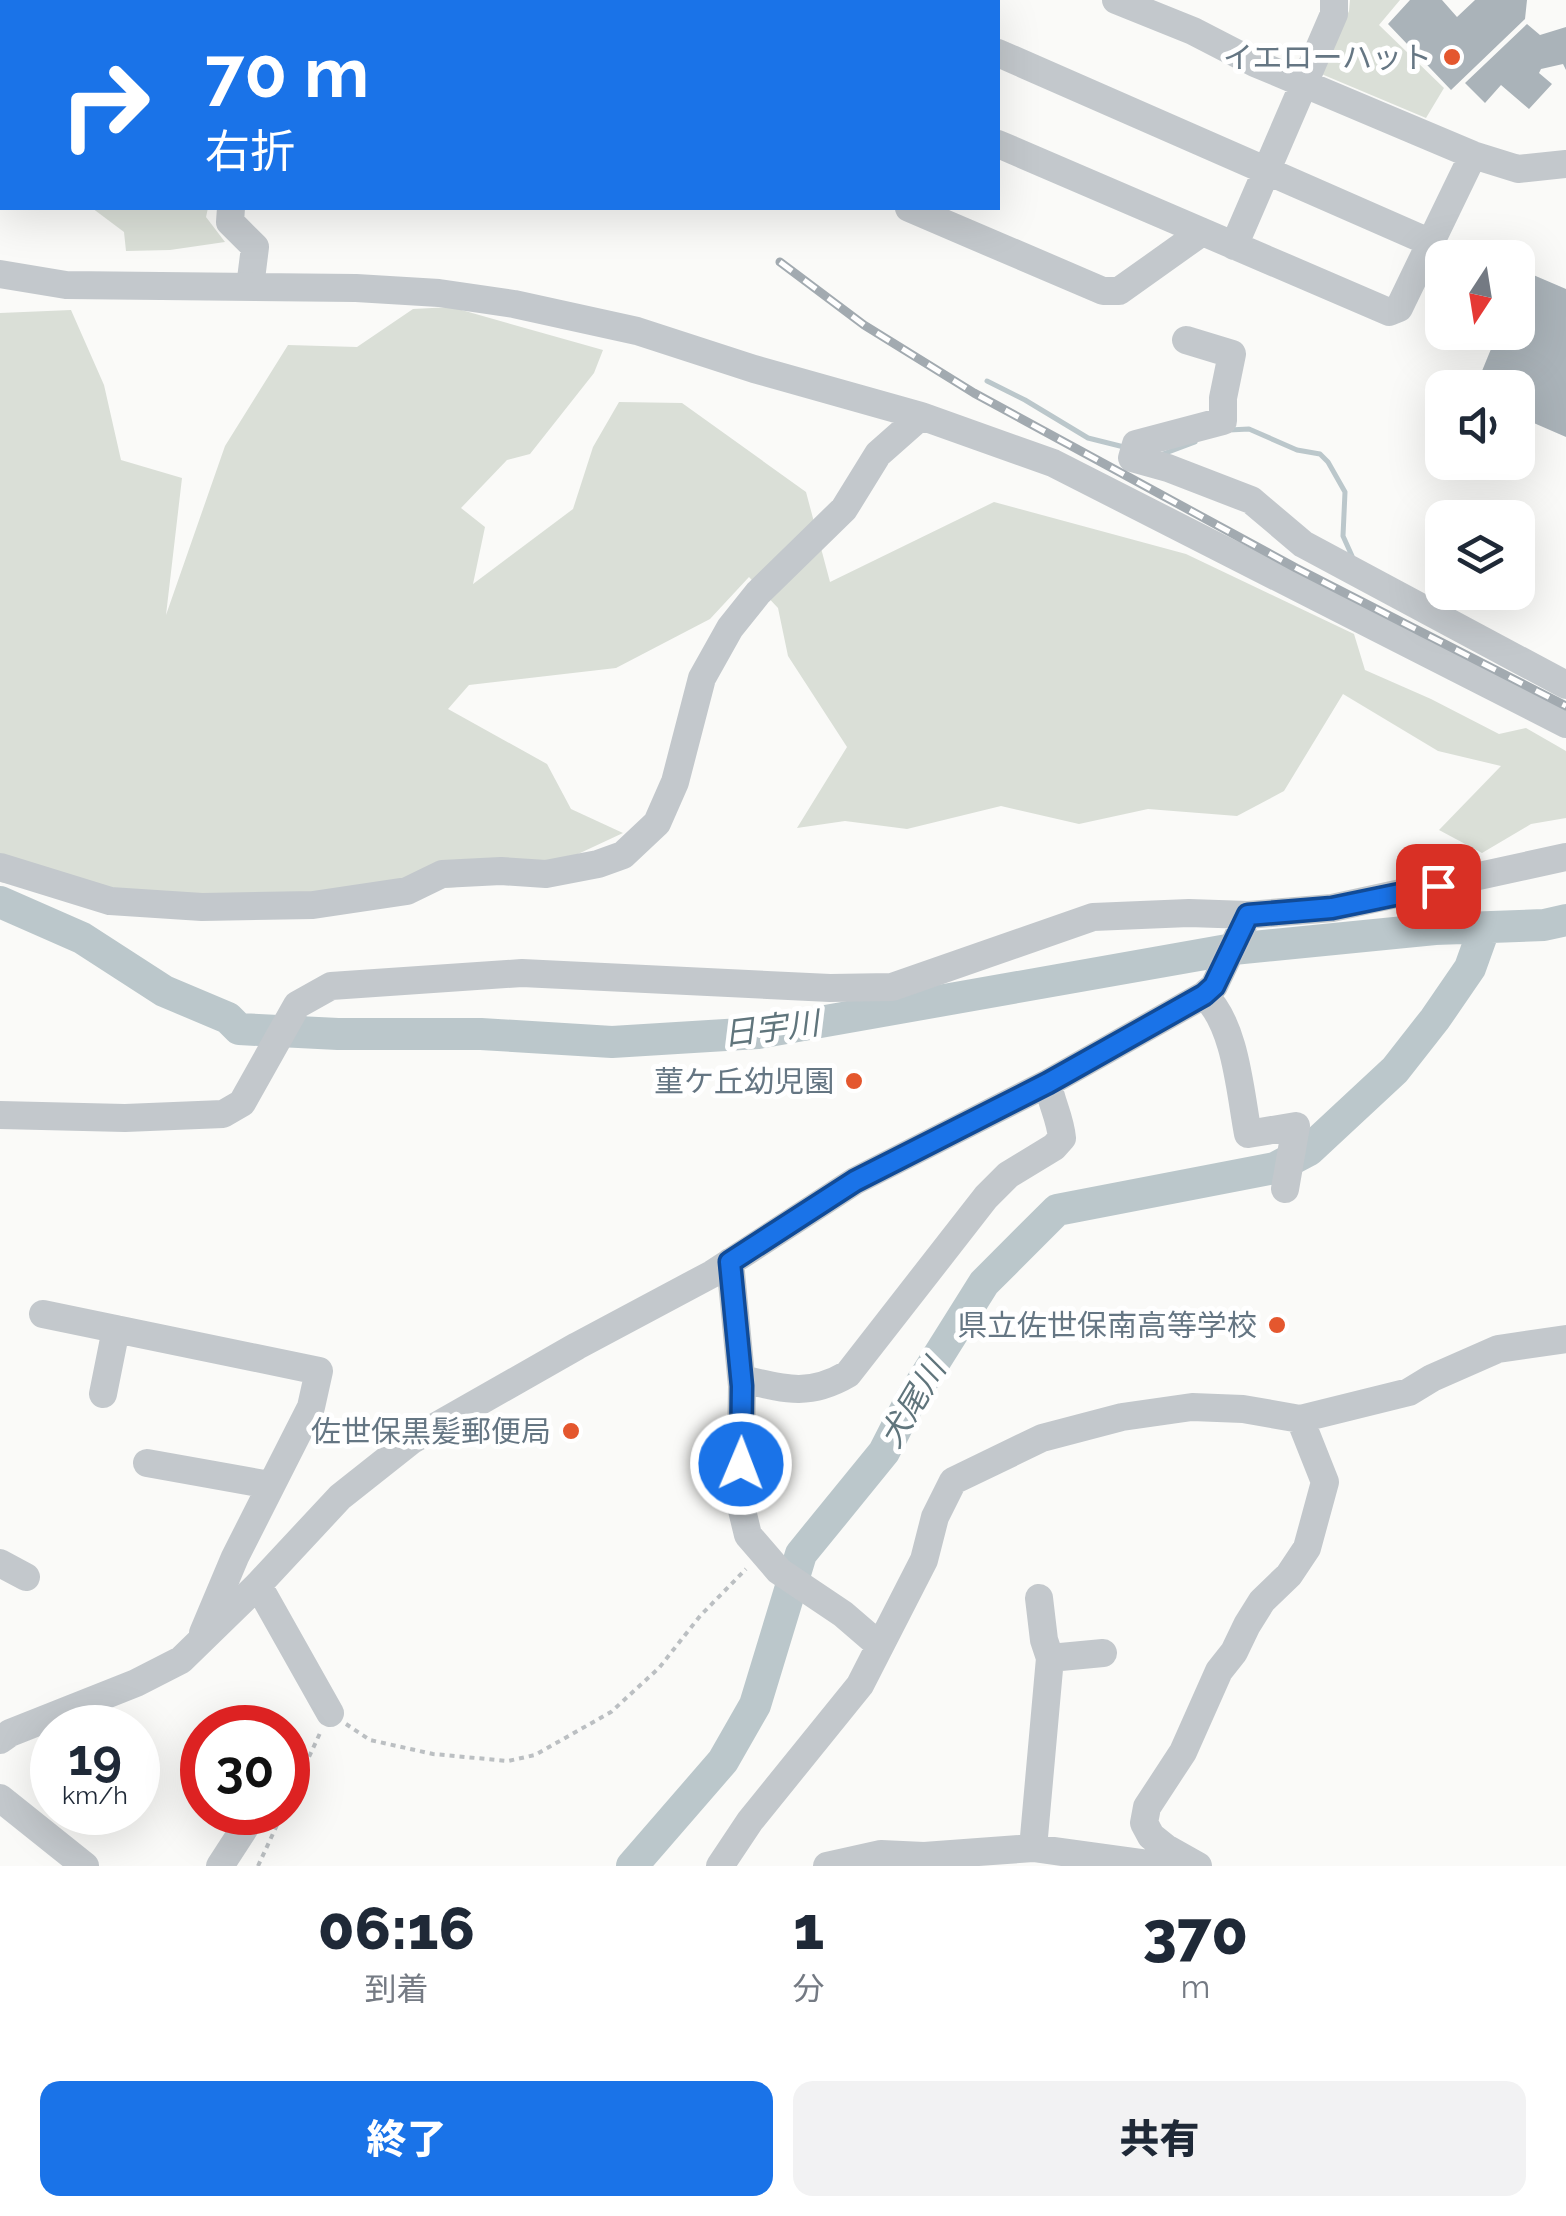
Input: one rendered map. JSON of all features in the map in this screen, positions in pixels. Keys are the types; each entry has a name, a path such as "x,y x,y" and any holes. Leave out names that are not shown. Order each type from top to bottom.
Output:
{"street":[{"path":"1116,0 1473,155 1518,169 1566,164"},
{"path":"1234,246 1334,14 1334,0"},
{"path":"1000,55 1425,240"},
{"path":"1000,145 1389,312 1399,308 1425,253"},
{"path":"1431,240 1473,155"},
{"path":"231,210 230,222 256,246 250,287"},
{"path":"914,210 1104,292 1119,291 1202,232"},
{"path":"0,274 66,285 439,293 514,304 637,331 921,416 1052,463 1112,490 1566,724"},
{"path":"1186,340 1232,354 1222,398 1223,421 1134,451 1251,500 1304,544 1566,685"},
{"path":"0,867 110,901 202,907 314,905 407,892 442,874 546,874 622,856 658,823 674,782 706,665 730,628 758,593 844,509 878,454 921,416"},
{"path":"0,1114 189,1118 223,1114 242,1102 298,1005 331,986 522,973 830,988 892,987 1092,918 1189,913 1245,921 1332,908 1566,857"},
{"path":"0,1740 136,1683 180,1660 258,1585 340,1497 412,1440 730,1262 855,1181 1048,1083 1209,990 1245,921"},
{"path":"1209,990 1227,1031 1248,1134 1296,1126 1285,1190"},
{"path":"742,1379 801,1391 829,1385 848,1374 986,1197 1008,1175 1062,1138 1060,1117 1052,1105 1048,1083"},
{"path":"730,1262 742,1379 740,1502 748,1535 791,1579 843,1614 879,1645"},
{"path":"43,1314 318,1371 311,1407 235,1556 199,1644"},
{"path":"103,1394 116,1329"},
{"path":"720,1866 750,1820 860,1684 924,1560 934,1517 953,1481 1042,1438 1122,1416 1168,1408 1243,1409 1300,1419 1410,1392 1432,1378 1498,1350 1566,1339"},
{"path":"1198,1866 1151,1836 1144,1823 1147,1807 1183,1752 1246,1624 1307,1548 1325,1482 1300,1419"},
{"path":"148,1463 270,1485"},
{"path":"0,1562 26,1577"},
{"path":"258,1585 330,1713"},
{"path":"1033,1848 1050,1658 1039,1598"},
{"path":"1050,1658 1104,1653"},
{"path":"0,1798 85,1866"},
{"path":"220,1866 246,1835"},
{"path":"827,1866 1033,1848 1164,1866"}],"path":[{"path":"310,1755 330,1713 370,1740 434,1754 508,1761 536,1755 610,1712 660,1668 700,1616 751,1564 759,1549"},
{"path":"258,1866 260,1835"}],"shaded area":[{"path":"1350,0 1400,0 1379,25 1444,88 1426,118 1319,73 1349,11"},
{"path":"95,210 208,210 206,217 225,242 126,251 124,232"},
{"path":"451,307 603,350 594,373 530,454 507,460 461,508 485,527 473,584 573,509 593,447 619,402 682,403 806,492 830,582 994,502 1186,554 1354,634 1365,670 1499,734 1526,728 1566,751 1566,818 1531,824 1482,853 1439,830 1501,766 1438,751 1343,694 1284,791 1237,816 1148,809 1079,824 1001,806 907,829 845,821 797,828 847,747 788,656 778,608 749,577 710,619 616,668 469,685 448,709 547,764 571,809 623,833 578,854 457,887 158,912 0,882 0,313 71,310 104,385 121,460 182,478 166,615 225,446 288,345 357,347 413,309"}],"building":[{"name":"イエローハット","path":"1410,0 1442,0 1457,17 1475,0 1527,0 1525,19 1451,90 1388,24"},
{"path":"1527,24 1540,35 1566,27 1566,70 1563,64 1541,69 1539,73 1552,84 1529,109 1501,85 1485,103 1465,83"},
{"path":"1535,276 1566,289 1566,437 1535,423 1535,370 1482,370 1491,350 1535,350"}],"waterway":[{"path":"987,381 1088,438 1128,448"},
{"path":"1229,430 1249,429 1297,450 1320,454 1328,462 1345,492 1343,536 1352,556"},
{"path":"1163,454 1195,442"},
{"name":"日宇川","path":"0,902 82,938 164,991 228,1018 239,1029 481,1034 612,1042 758,1033 1233,949 1435,929 1544,925 1566,920"},
{"name":"犬尾川","path":"632,1866 723,1761 755,1705 801,1554 884,1452 910,1401 984,1283 1057,1210 1275,1168 1309,1150 1395,1070 1470,968 1484,929"}],"railway":[{"path":"780,262 864,325 974,393 1296,568 1566,706"}],"place":[{"name":"イエローハット","path":"1452,57"},
{"name":"菫ケ丘幼児園","path":"854,1081"},
{"name":"県立佐世保南高等学校","path":"1277,1325"},
{"name":"佐世保黒髪郵便局","path":"571,1431"}],"route":[{"path":"741,1464 742,1386 730,1262 855,1181 1048,1083 1204,995 1214,986 1248,915 1332,908 1438,886"}]}
